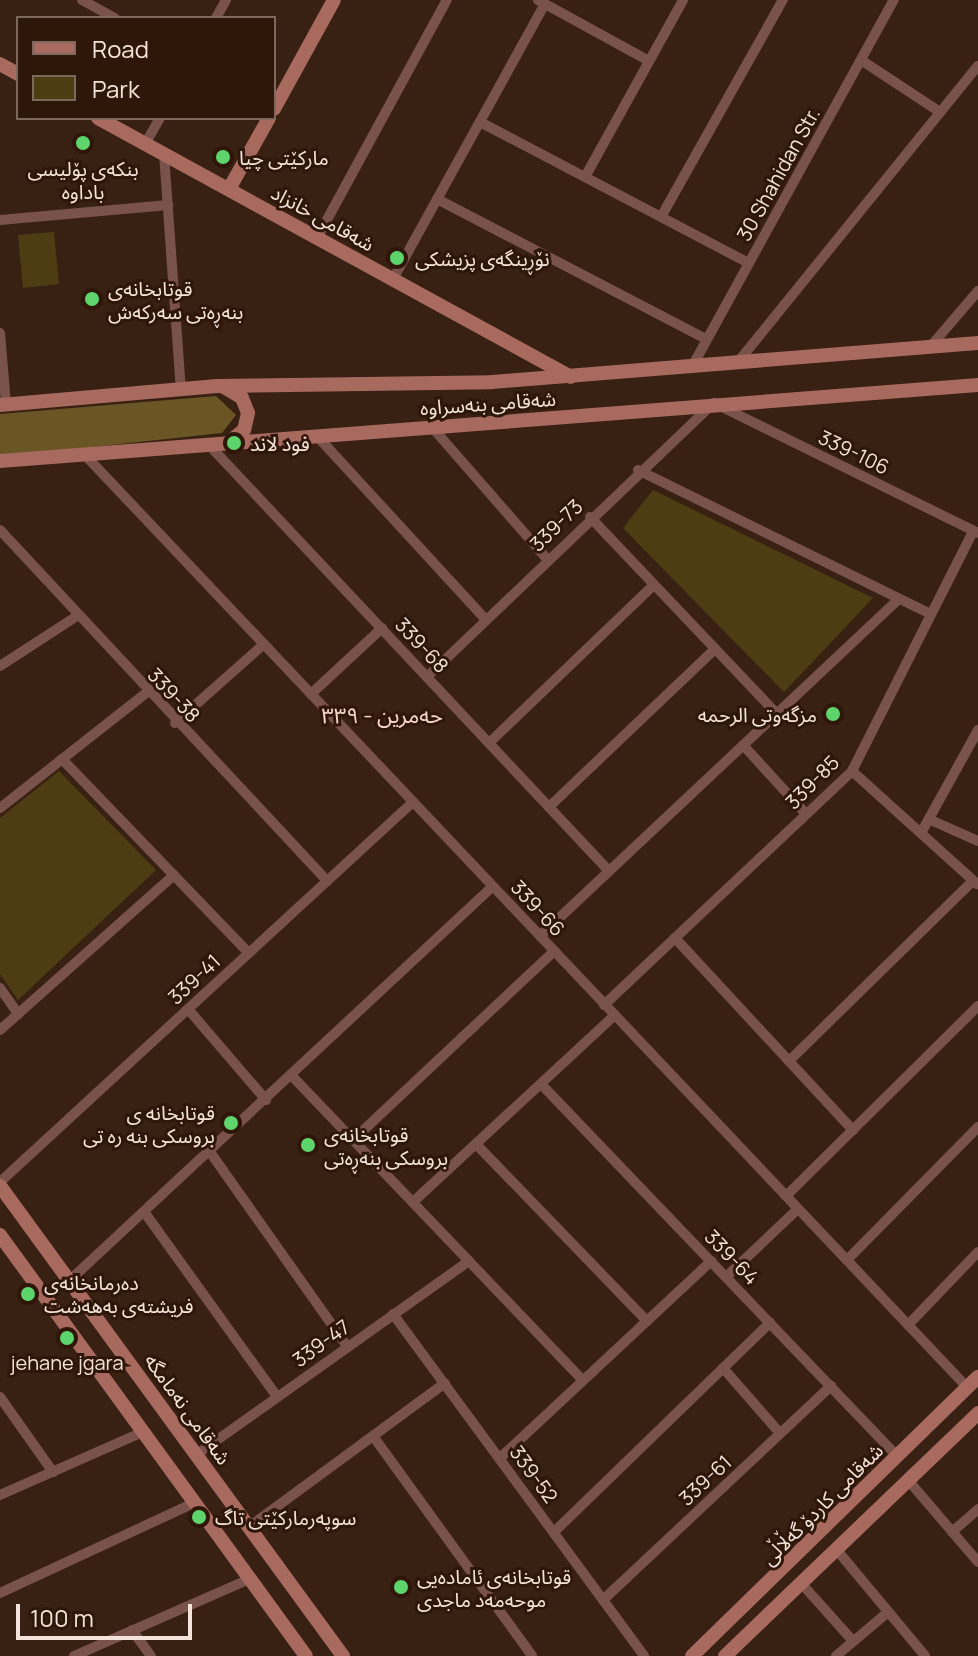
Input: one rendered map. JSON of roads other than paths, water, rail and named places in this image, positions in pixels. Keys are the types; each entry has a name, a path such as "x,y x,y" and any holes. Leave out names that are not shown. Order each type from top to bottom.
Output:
{"main road":[{"path":"276,105 334,0"},
{"name":"شەقامی خانزاد","path":"102,120 571,377"},
{"path":"229,189 268,120"},
{"name":"شەقامی بنەسراوە","path":"3,405 216,386 571,377 978,343"},
{"name":"شەقامی بنەسراوە","path":"0,461 714,403 978,385"},
{"path":"216,386 235,392 248,413 242,433 225,443"},
{"name":"شەقامی نەمامگە","path":"0,1184 343,1656"},
{"path":"0,1235 306,1656"},
{"path":"94,1365 118,1347"},
{"name":"شەقامی کاردۆ گەڵاڵی","path":"692,1656 972,1382"},
{"name":"شەقامی کاردۆ گەڵاڵی","path":"725,1656 978,1413"}],"street":[{"path":"82,0 111,16"},
{"path":"317,238 447,0"},
{"path":"585,177 683,0"},
{"path":"661,217 783,0"},
{"name":"30 Shahidan Str.","path":"693,365 894,0"},
{"path":"393,279 542,2 649,61"},
{"path":"861,60 940,112"},
{"path":"738,362 978,66"},
{"path":"145,144 159,120"},
{"path":"480,122 748,263"},
{"path":"164,154 181,389"},
{"path":"437,199 706,339"},
{"path":"0,220 168,205"},
{"path":"930,347 978,291"},
{"path":"0,333 3,405"},
{"name":"339-73","path":"427,677 638,470 714,403"},
{"name":"339-106","path":"714,403 976,532"},
{"path":"431,426 547,559"},
{"path":"317,436 485,619"},
{"name":"339-68","path":"209,445 609,871"},
{"name":"339-66","path":"84,454 908,1325 972,1382"},
{"path":"638,470 931,614"},
{"path":"590,517 777,714"},
{"name":"339-85","path":"604,1005 852,771 976,532"},
{"name":"339-38","path":"1,533 146,693 327,881"},
{"path":"489,743 654,585"},
{"path":"540,936 899,599"},
{"path":"0,666 77,616"},
{"path":"311,694 382,628"},
{"path":"175,723 264,644"},
{"path":"549,807 715,649"},
{"path":"0,808 146,693"},
{"path":"921,833 933,821 976,737"},
{"path":"743,745 806,814"},
{"path":"62,759 249,953"},
{"path":"789,1061 976,884 852,771"},
{"name":"339-41","path":"0,1184 413,802"},
{"path":"933,821 978,841"},
{"path":"0,1030 174,875"},
{"path":"69,1281 493,886"},
{"path":"675,938 853,1130"},
{"path":"353,1140 554,951"},
{"path":"0,988 18,1014"},
{"path":"786,1196 978,1006"},
{"path":"188,1009 266,1100"},
{"path":"413,1202 615,1015"},
{"path":"292,1076 583,1380"},
{"name":"339-64","path":"541,1084 897,1456"},
{"path":"847,1260 978,1127"},
{"path":"476,1144 647,1321"},
{"path":"210,1152 347,1346"},
{"path":"726,1277 798,1209"},
{"path":"145,1213 277,1397"},
{"path":"908,1325 978,1252"},
{"name":"339-47","path":"196,1455 469,1261"},
{"path":"500,1458 711,1261"},
{"name":"339-52","path":"393,1314 644,1656"},
{"path":"554,1532 770,1323"},
{"path":"723,1368 780,1433"},
{"path":"249,1527 445,1383"},
{"name":"339-61","path":"603,1600 831,1386"},
{"path":"0,1397 53,1472"},
{"path":"0,1495 143,1432"},
{"path":"373,1436 532,1656"},
{"path":"908,1480 978,1562"},
{"path":"0,1593 194,1503"},
{"path":"952,1532 978,1509"},
{"path":"836,1549 925,1656"},
{"path":"79,1655 249,1579"},
{"path":"801,1583 853,1641"},
{"path":"836,1656 888,1612"},
{"path":"132,1630 151,1656"}],"place":[{"name":"بنکەی پۆلیسی باداوە","path":"83,143"},
{"name":"مارکێتی چیا","path":"223,157"},
{"name":"نۆڕینگەی پزیشکی","path":"397,258"},
{"name":"قوتابخانەی بنەڕەتی سەرکەش","path":"92,299"},
{"name":"فود لاند","path":"234,443"},
{"name":"مزگەوتی الرحمە","path":"833,714"},
{"name":"قوتابخانه ى بروسكى بنه ره تى","path":"231,1123"},
{"name":"قوتابخانەی بروسکی بنەڕەتی","path":"308,1145"},
{"name":"دەرمانخانەی فریشتەی بەهەشت","path":"28,1294"},
{"name":"jehane jgara","path":"67,1338"},
{"name":"سوپەرمارکێتی تاگ","path":"199,1517"},
{"name":"قوتابخانەی ئامادەیی موحەمەد ماجدی","path":"401,1587"}],"district":[{"name":"حەمرین - ٣٣٩","path":"382,716"}]}
